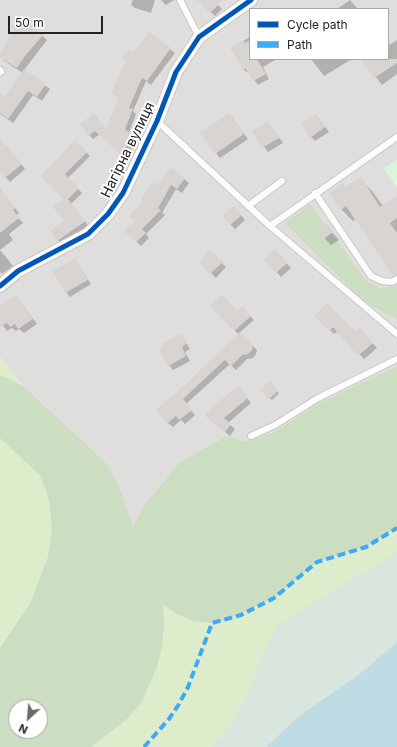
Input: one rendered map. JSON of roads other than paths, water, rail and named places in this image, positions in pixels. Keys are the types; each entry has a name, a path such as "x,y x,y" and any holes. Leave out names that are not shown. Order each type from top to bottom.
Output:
{"street":[{"name":"Нагірна вулиця","path":"0,286 18,271 88,234 108,214 123,193 157,121 176,72 199,37 251,0"}],"lane":[{"path":"180,0 199,37"},
{"path":"157,121 270,226 397,334"},
{"path":"270,226 314,193 397,137"},
{"path":"248,206 282,181"},
{"path":"314,193 371,276 382,281 392,282 397,279"},
{"path":"252,436 275,425 318,398 397,359"}],"water":[{"path":"397,642 397,747 266,747 299,716 357,676"}]}
